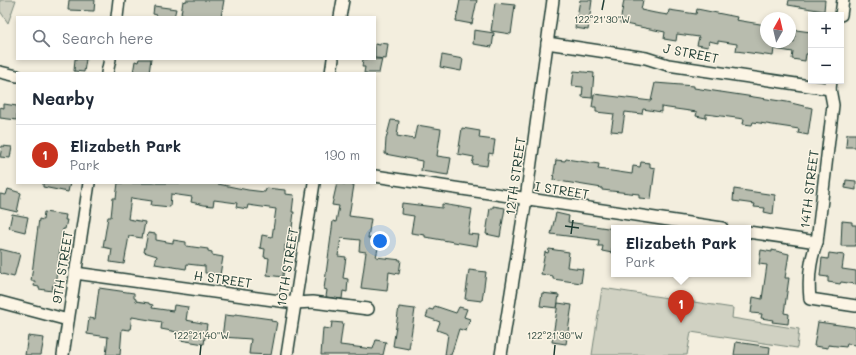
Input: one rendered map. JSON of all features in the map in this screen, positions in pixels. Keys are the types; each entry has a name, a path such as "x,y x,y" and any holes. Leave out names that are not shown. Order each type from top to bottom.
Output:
{"street":[{"path":"117,16 119,0"},
{"path":"340,16 343,0"},
{"name":"12TH STREET","path":"501,355 526,199 553,0"},
{"path":"841,12 843,0"},
{"name":"J STREET","path":"547,43 646,58 668,64 830,85"},
{"path":"107,72 110,60"},
{"path":"331,72 333,60"},
{"path":"0,72 16,76"},
{"name":"14TH STREET","path":"830,85 833,105 817,242 812,253 808,286 810,300 856,306"},
{"name":"I STREET","path":"376,176 702,225"},
{"name":"9TH STREET","path":"63,355 90,184"},
{"name":"10TH STREET","path":"286,355 314,184"},
{"path":"751,232 817,242"},
{"name":"H STREET","path":"75,273 295,303 313,302 368,309"},
{"path":"0,302 68,320"}],"shaded area":[{"path":"0,0 16,0 8,23 0,11"},
{"path":"602,288 733,308 732,318 799,329 797,348 691,332 687,355 592,355"}],"building":[{"path":"69,0 95,0 94,11 68,10"},
{"path":"186,0 224,0 221,16 194,16 181,14 183,1 186,2"},
{"path":"460,0 477,0 472,24 456,21"},
{"path":"580,0 592,0 588,30 575,28"},
{"path":"624,0 643,0 641,10 655,13 668,15 669,10 696,14 697,9 737,17 736,20 760,24 760,48 796,48 796,30 808,32 808,54 806,54 805,61 792,59 793,52 774,49 773,56 736,51 737,44 718,41 718,43 709,41 708,47 697,45 699,37 677,34 676,41 664,39 665,32 620,23"},
{"path":"789,0 825,0 824,11 788,5"},
{"path":"495,3 515,5 511,34 491,31"},
{"path":"154,6 176,9 174,16 157,16 153,14"},
{"path":"474,30 494,33 492,47 473,44"},
{"path":"380,43 388,44 386,59 376,58 376,44 380,45"},
{"path":"442,55 463,59 461,71 440,67"},
{"path":"382,59 379,73 364,72 365,67 362,67 363,60"},
{"path":"75,60 86,60 84,72 74,71"},
{"path":"139,60 151,60 149,72 133,72 135,61 138,62"},
{"path":"574,71 594,73 592,98 582,97 583,87 572,86"},
{"path":"655,83 694,86 694,88 787,102 812,108 808,135 798,133 799,129 753,122 752,125 743,124 744,119 706,114 706,118 696,116 697,112 661,107 661,112 643,109 642,114 625,112 622,132 611,131 614,114 596,112 596,107 592,107 594,94 651,101"},
{"path":"4,104 16,106 16,120 0,118 0,107 4,108"},
{"path":"391,120 399,121 397,136 414,139 417,125 441,129 437,156 451,158 448,175 421,171 422,161 385,154 386,139"},
{"path":"462,128 480,131 479,138 495,140 493,154 489,153 487,166 472,164 474,157 458,154"},
{"path":"847,134 856,134 856,147 846,147"},
{"path":"2,146 12,147 10,158 0,157"},
{"path":"566,159 599,164 598,169 632,174 633,166 640,167 641,162 650,163 650,167 655,168 651,199 639,198 639,194 602,190 602,188 553,180 556,160 565,161"},
{"path":"846,180 856,181 856,190 845,188"},
{"path":"43,184 70,184 68,192 43,187"},
{"path":"118,184 218,184 265,192 266,188 285,190 285,194 294,195 292,212 294,212 291,236 289,236 288,245 285,245 283,277 267,275 269,258 264,257 265,249 260,248 262,235 272,237 276,209 248,205 247,209 236,207 237,203 214,200 213,206 204,205 191,202 192,197 171,194 170,207 151,205 152,201 131,198 128,219 145,222 142,238 129,236 124,264 110,262 112,249 103,247 108,217 111,217 113,198 116,198"},
{"path":"337,184 354,185 349,216 371,219 368,238 380,240 376,257 401,260 399,274 389,272 387,291 361,288 366,252 359,251 360,240 341,238 338,256 346,257 343,278 348,279 347,292 343,291 342,299 326,297 327,290 324,289 333,221 336,222 339,206 332,205"},
{"path":"8,189 21,193 17,212 0,208 0,194 6,195"},
{"path":"734,189 775,195 773,214 764,212 765,208 754,207 755,204 733,201"},
{"path":"402,203 442,208 442,204 472,209 468,234 479,235 477,246 425,237 425,235 411,233 414,216 401,214"},
{"path":"493,206 505,208 500,237 486,234 490,208 493,208"},
{"path":"44,212 66,215 65,220 67,220 65,229 63,229 55,285 53,285 52,291 39,289 39,287 34,286 35,281 31,281 39,219 43,220"},
{"path":"556,213 569,216 568,222 611,229 611,253 602,251 603,246 598,246 599,240 551,234"},
{"path":"12,214 28,217 25,232 9,228"},
{"path":"842,221 852,222 852,225 856,225 856,246 841,246"},
{"path":"148,233 156,234 156,240 173,243 173,240 186,242 186,246 208,249 208,251 212,252 212,255 223,257 220,275 205,273 205,266 187,264 186,269 155,264 157,256 144,252"},
{"path":"0,249 20,254 14,277 2,274 0,272"},
{"path":"549,249 569,252 567,267 583,269 581,283 553,279 553,276 541,274 545,252 548,253"},
{"path":"761,250 772,252 772,250 789,254 785,278 789,278 784,313 789,314 788,324 772,322 773,320 761,318 762,314 751,313 753,297 762,299 767,265 759,264"},
{"path":"829,253 844,255 842,269 856,271 856,284 828,282 828,277 820,276 822,258 828,259"},
{"path":"469,270 486,272 482,301 465,299"},
{"path":"99,288 134,293 134,298 136,301 149,303 153,305 152,308 173,311 174,305 188,307 186,320 207,324 204,344 180,340 182,333 161,329 162,322 132,317 130,330 122,329 120,355 106,355 108,337 87,334 89,318 95,319"},
{"path":"542,293 559,295 557,308 540,306"},
{"path":"558,303 572,305 566,344 552,342"},
{"path":"435,306 456,313 459,307 467,309 464,317 470,319 466,331 459,329 451,355 445,355 448,334 437,330 440,322 426,317 429,309 433,310"},
{"path":"399,307 415,309 409,349 393,346"},
{"path":"235,314 271,319 271,321 277,322 271,355 249,354 251,339 222,337 225,315 234,316"},
{"path":"332,322 343,323 340,345 373,349 376,340 386,342 383,355 321,355 323,328 331,329"},
{"path":"818,322 854,327 856,329 856,345 847,344 846,347 828,345 828,348 814,346"},
{"path":"28,336 44,338 41,355 25,355"},
{"path":"736,342 770,347 769,355 734,355"}],"place":[{"name":"Elizabeth Park","path":"681,323"}]}
